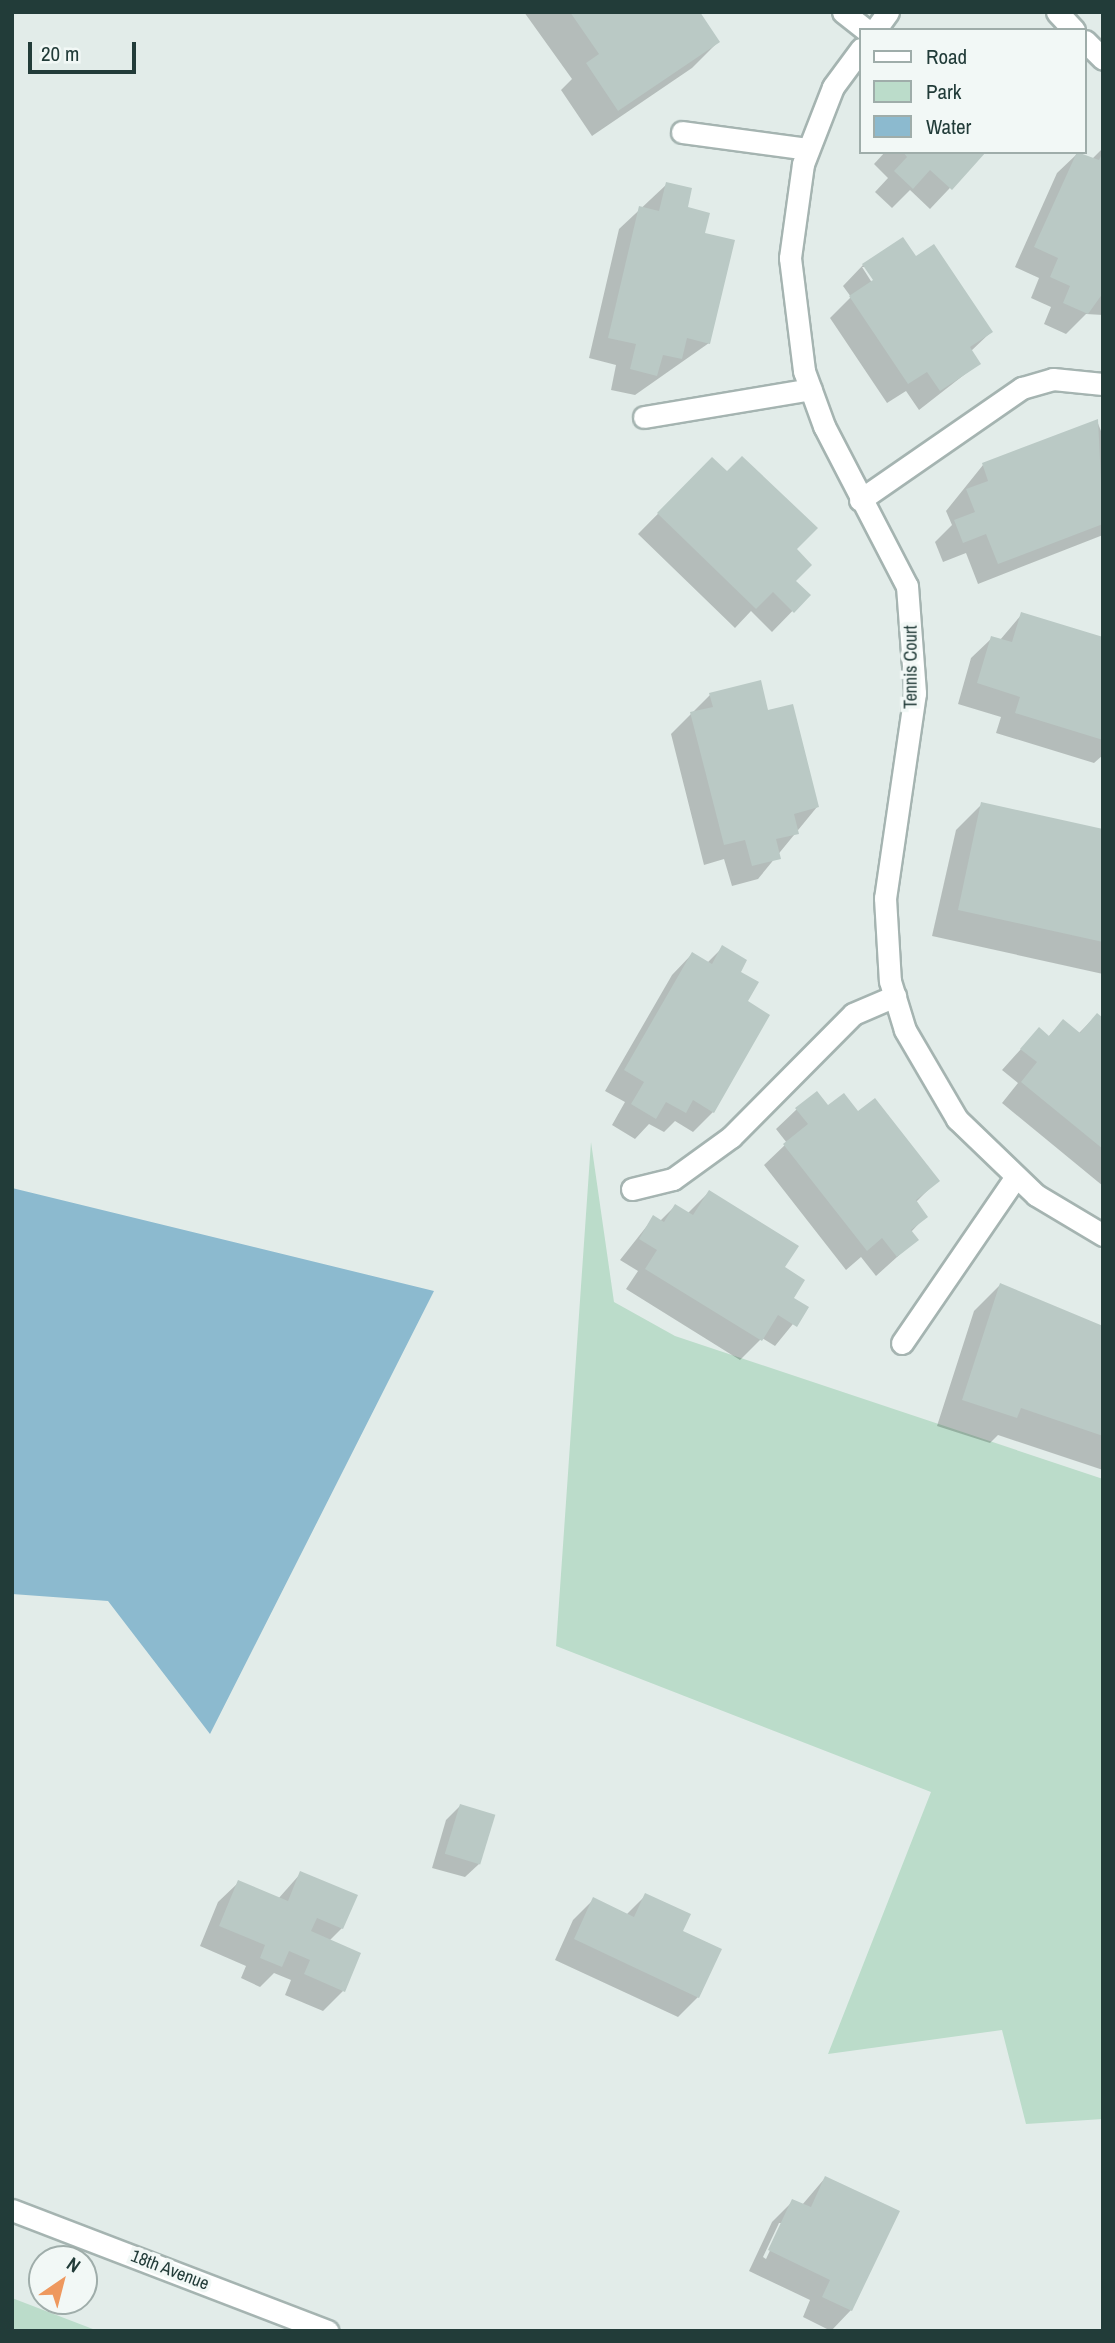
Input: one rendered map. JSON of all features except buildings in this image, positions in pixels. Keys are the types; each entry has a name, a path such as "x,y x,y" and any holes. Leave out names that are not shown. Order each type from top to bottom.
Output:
{"street":[{"path":"843,12 863,28"},
{"path":"876,28 888,12"},
{"path":"1057,12 1072,28"},
{"path":"1087,43 1103,59"},
{"name":"Tennis Court","path":"860,50 833,87 808,149 790,258 793,315 811,390 860,500 907,586 915,649 915,693 885,898 895,996 928,1077 957,1119 1015,1178 1103,1235"},
{"path":"682,132 808,149"},
{"path":"860,500 1022,388 1053,379 1103,384"},
{"path":"644,417 811,390"},
{"path":"632,1189 673,1179 731,1137 853,1014 895,996"},
{"path":"902,1343 1015,1178"},
{"name":"18th Avenue","path":"12,2210 328,2331"}],"green space":[{"path":"591,1142 614,1302 675,1336 1103,1479 1103,2119 1026,2124 1002,2030 828,2054 931,1792 556,1646"},
{"path":"12,2298 28,2304 28,2315 56,2315 98,2331 12,2331"}],"water":[{"path":"12,1188 434,1291 210,1734 108,1601 12,1594"}]}
